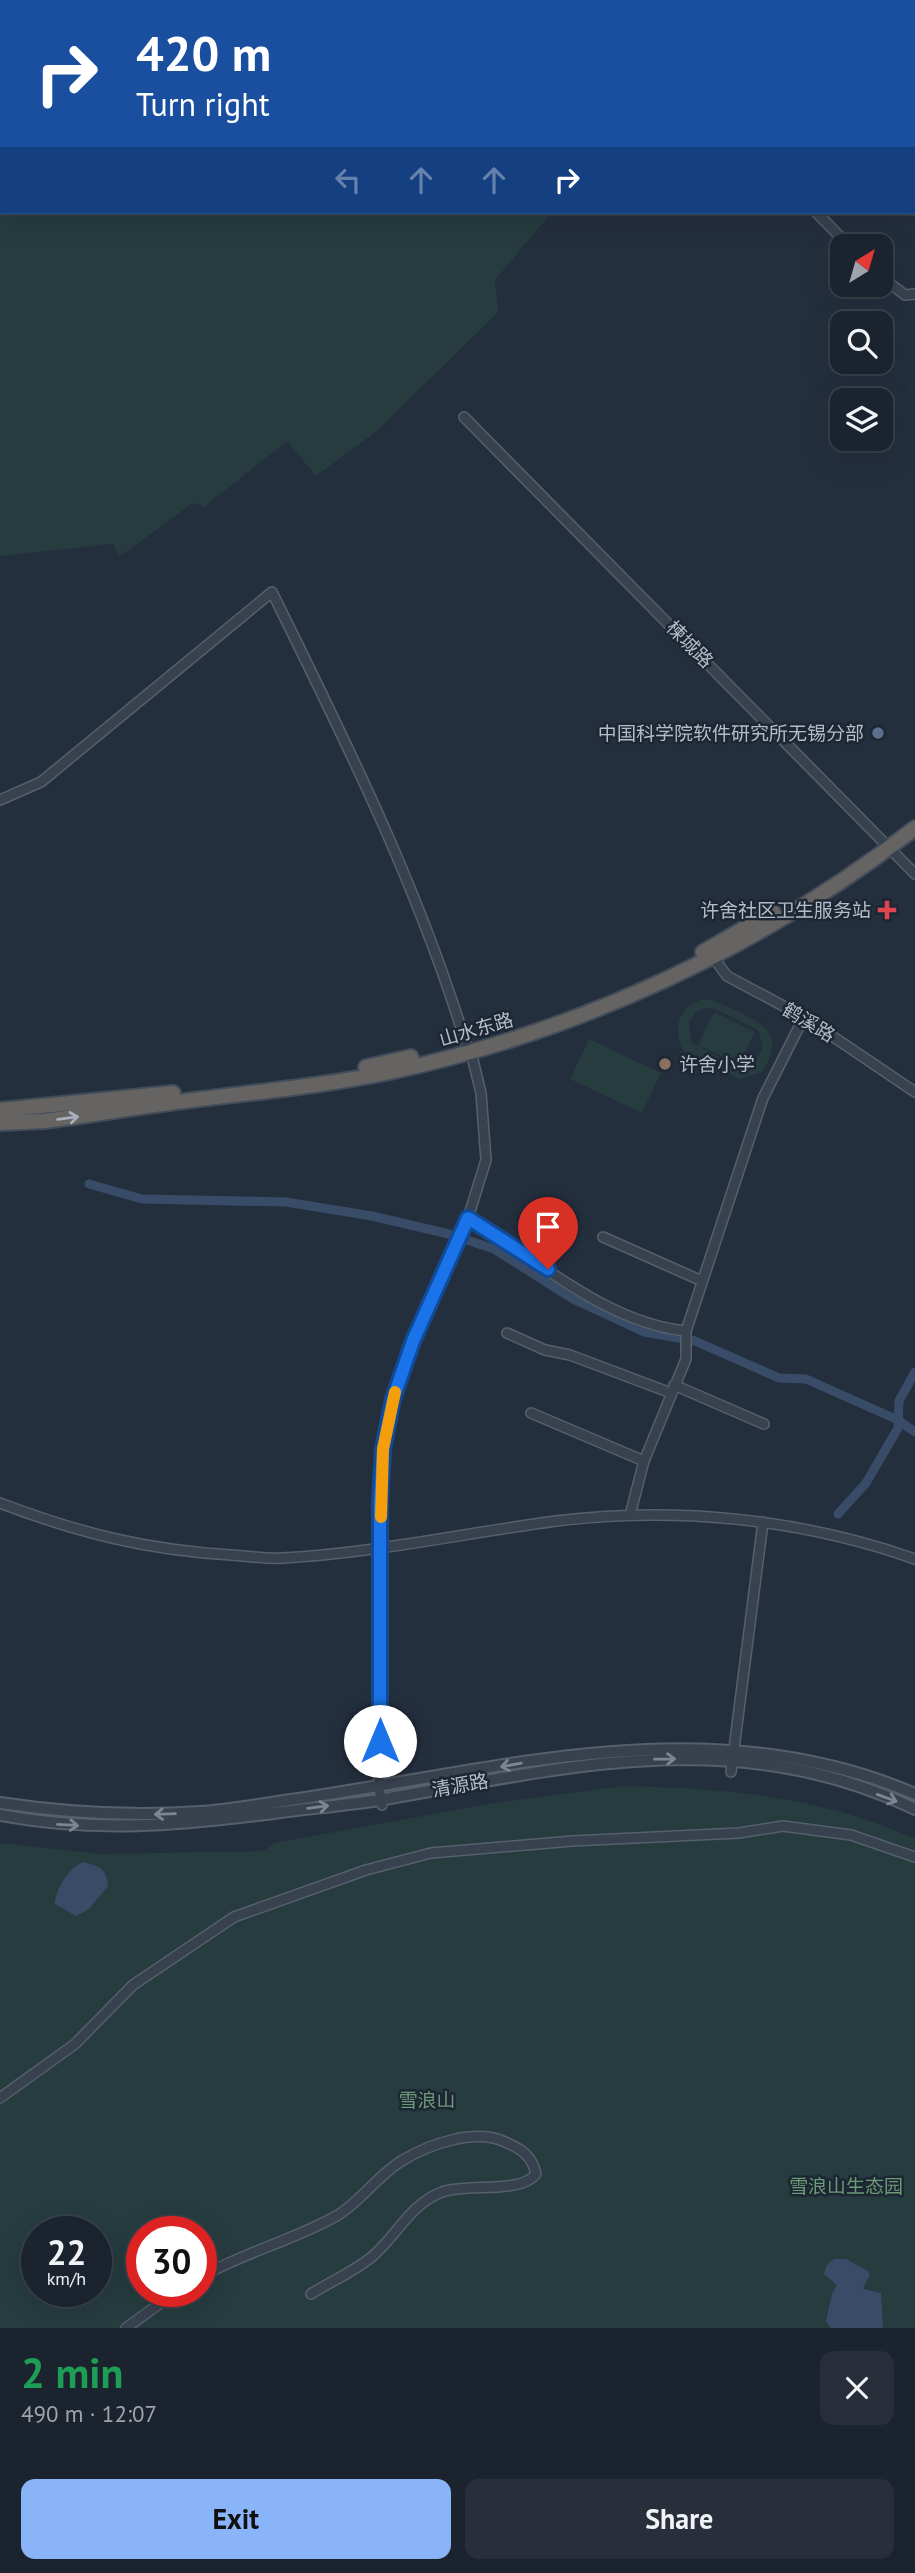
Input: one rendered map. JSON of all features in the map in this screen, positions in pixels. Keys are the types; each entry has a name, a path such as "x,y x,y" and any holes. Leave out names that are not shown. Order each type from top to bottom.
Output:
{"highway":[{"name":"山水东路","path":"886,845 915,819"},
{"name":"山水东路","path":"0,1123 58,1120 334,1083 468,1048 593,1002 710,953 915,828"},
{"name":"山水东路","path":"0,1110 72,1105 341,1072 468,1048"}],"street":[{"path":"818,214 837,234"},
{"path":"893,286 905,295 915,294"},
{"name":"楝城路","path":"464,417 915,874"},
{"path":"0,800 41,782 272,592 366,782 442,966 481,1093 486,1160 467,1221 413,1341 393,1399 383,1449 380,1797"},
{"name":"鹤溪路","path":"710,953 727,976 804,1017 915,1092"},
{"path":"629,1515 644,1461 686,1358 686,1331 763,1098 804,1017"},
{"path":"467,1221 615,1309 664,1328 686,1331"},
{"path":"603,1237 702,1281"},
{"path":"507,1333 545,1350 570,1355 673,1389 764,1423"},
{"path":"531,1413 644,1461"},
{"path":"0,1503 68,1529 173,1551 281,1559 381,1548 557,1521 629,1515 764,1522 814,1530 915,1559"},
{"path":"731,1773 764,1522"},
{"name":"清源路","path":"0,1815 55,1824 139,1828 380,1797 579,1764 732,1754 832,1767 915,1794"},
{"name":"清源路","path":"732,1754 823,1777 915,1809"},
{"name":"清源路","path":"0,1803 93,1815 203,1812 380,1797"},
{"path":"0,2098 75,2044 133,1985 234,1917 366,1870 431,1853 572,1841 739,1833 783,1826 851,1835 915,1857"},
{"path":"217,2270 337,2215 402,2160 431,2148 477,2135 498,2138 519,2148 533,2161 536,2174 531,2180 516,2185 463,2187 428,2198 413,2209 373,2256 311,2294"},
{"path":"126,2328 155,2307"}],"green space":[{"path":"0,214 550,214 495,280 498,312 377,431 316,476 287,441 204,507 193,503 119,557 113,544 0,556"},
{"path":"704,999 719,1003 752,1018 767,1030 771,1036 772,1051 762,1072 739,1079 682,1049 678,1033 680,1018 689,1006","holes":["705,1008 715,1009 758,1030 763,1046 755,1065 741,1069 691,1042 689,1022 696,1012"]},
{"path":"714,1012 755,1032 739,1064 698,1045"},
{"path":"589,1039 661,1073 642,1113 570,1079"},
{"name":"雪浪山","path":"623,1786 699,1789 772,1797 844,1813 915,1839 915,2328 0,2328 0,1843 100,1854 264,1851 274,1843 494,1803"}],"water":[{"path":"83,1862 101,1869 106,1875 108,1886 89,1909 76,1916 55,1904 60,1886 68,1874"},
{"path":"834,2259 846,2259 868,2271 870,2274 863,2289 881,2293 883,2328 831,2328 826,2321 832,2294 837,2285 824,2274 826,2266"}],"waterway":[{"path":"89,1184 142,1199 286,1202 372,1216 449,1234 494,1249 573,1299 644,1332 695,1341 779,1378 806,1379 898,1420 915,1432"},
{"path":"838,1514 866,1483 898,1428 899,1401 915,1372"}],"slow traffic":[{"path":"381,1517 383,1449 395,1392"}],"place":[{"name":"中国科学院软件研究所无锡分部","path":"878,733"},
{"name":"许舍社区卫生服务站","path":"887,910"},
{"name":"许舍小学","path":"665,1064"}],"route":[{"path":"380,1741 380,1502 383,1449 393,1399 413,1341 468,1218 548,1269"}],"park label":[{"name":"雪浪山生态园","path":"846,2186"}]}
